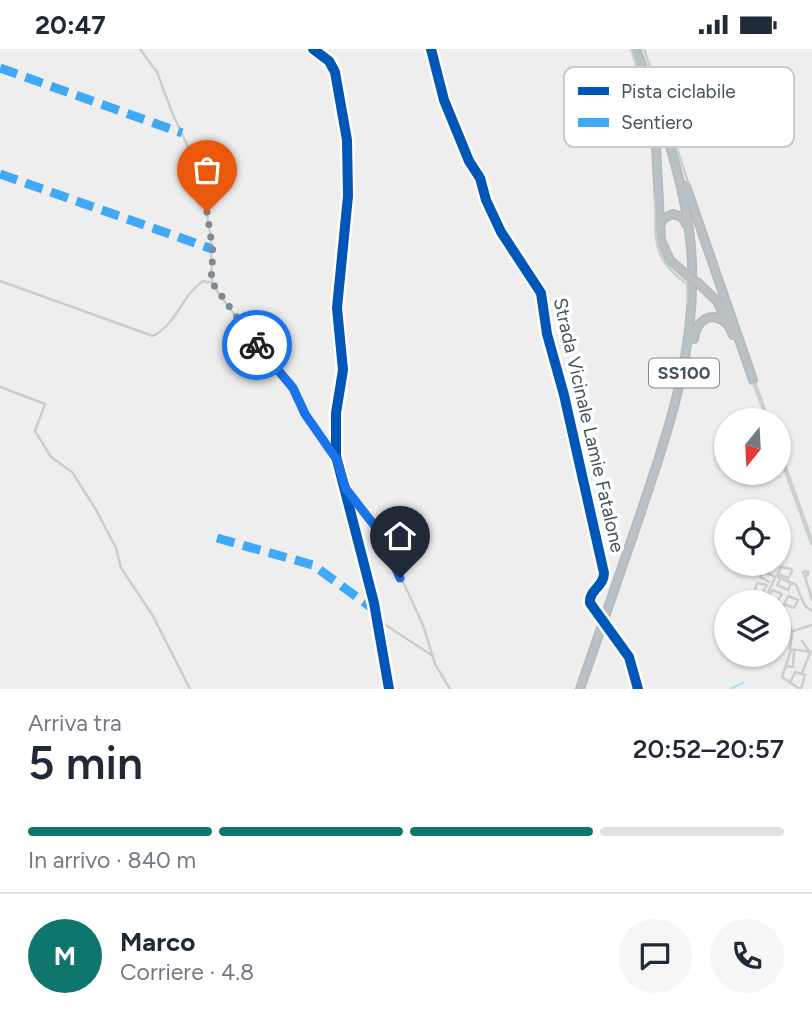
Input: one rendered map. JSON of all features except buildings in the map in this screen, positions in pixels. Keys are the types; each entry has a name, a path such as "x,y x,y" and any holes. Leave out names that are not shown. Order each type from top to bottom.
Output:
{"highway":[{"name":"SS100","path":"637,49 644,67"},
{"name":"SS100","path":"637,49 642,67"},
{"name":"SS100","path":"637,49 643,67"},
{"name":"SS100","path":"656,147 658,225 665,253 714,297 753,380"},
{"name":"SS100","path":"582,689 676,404 689,340 693,278 689,229 679,179 669,147"},
{"name":"SS100","path":"582,689 668,442 685,381 693,330 695,261 686,194 673,147"},
{"path":"673,147 703,237"},
{"name":"SS100","path":"658,225 670,214 684,219 693,278"},
{"name":"SS100","path":"703,237 753,380"},
{"path":"685,381 697,327 703,320 712,317 722,319 730,329"}],"main road":[{"path":"753,380 764,408"},
{"path":"791,484 812,543"}],"street":[{"path":"140,49 158,72 171,110 195,162 196,183 205,202 211,239 212,283 268,361 290,383 337,460"},
{"path":"313,49 329,61 335,72 346,137 348,196 337,308 343,370 336,437 337,460 378,620 389,689"},
{"name":"Strada Vicinale Lamie Fatalone","path":"431,49 441,93 480,178 486,200 501,232 541,293 555,369 564,395 604,573 603,582 589,598 629,657 638,689"},
{"path":"637,49 645,67"},
{"path":"678,147 695,204 708,232 703,237"},
{"path":"658,225 659,255 670,272 688,286 684,349"},
{"path":"0,281 153,336 174,319 180,303 196,286 203,281 212,283"},
{"path":"0,387 45,404 36,421 36,432 49,455 72,472 94,508 116,548 121,568 153,616 190,689"},
{"path":"325,443 336,437"},
{"path":"346,489 381,534 423,625 433,656 450,689"},
{"path":"350,504 355,501"},
{"path":"769,582 760,577 763,571 798,587 805,606 811,609"},
{"path":"810,572 803,572 812,600"},
{"path":"767,590 775,577"},
{"path":"781,578 777,585 788,590 789,581"},
{"path":"378,620 433,656"},
{"path":"790,684 796,672 806,677 801,689 790,684 782,677 787,666 793,667 792,632 812,625"},
{"path":"802,641 811,652"},
{"path":"792,650 811,652"},
{"path":"802,673 811,652"}],"waterway":[{"path":"730,689 743,683"}],"marked path":[{"path":"0,68 182,133"},
{"path":"0,174 212,249"},
{"path":"217,538 313,565 376,611"}],"cycle path":[{"path":"313,49 329,61 335,72 347,140 348,196 337,308 343,370 336,413 336,456 374,603 389,689"},
{"path":"431,49 444,100 469,161 480,178 486,200 501,232 541,293 547,334 564,395 604,573 602,582 590,598 590,603 629,657 638,689"}],"way so far":[{"path":"207,212 213,252 211,281 257,345"}],"route":[{"path":"257,345 293,388 305,414 337,460 346,489 381,534 400,578"}]}
